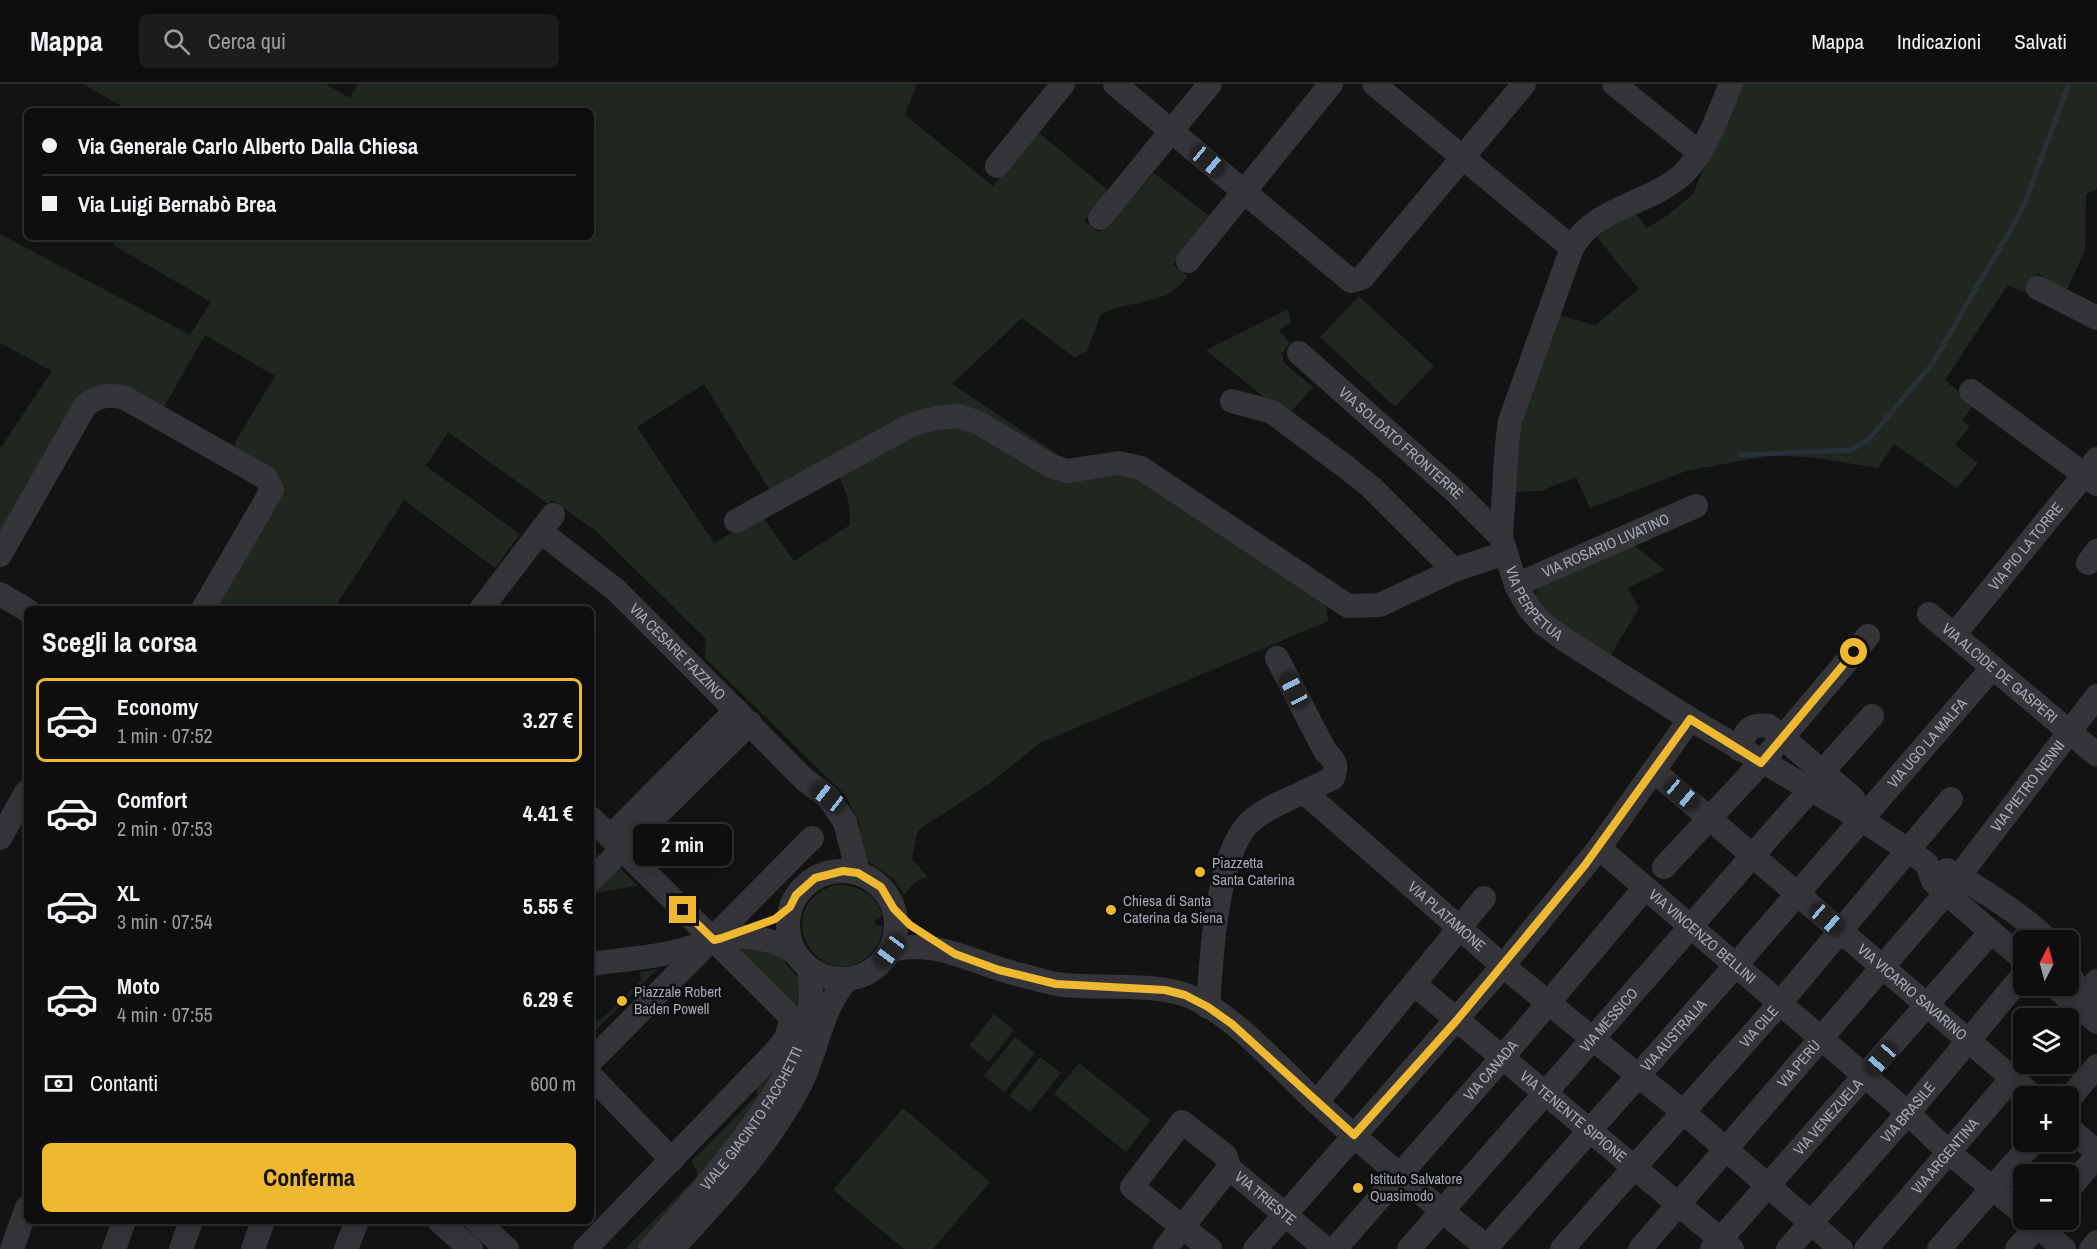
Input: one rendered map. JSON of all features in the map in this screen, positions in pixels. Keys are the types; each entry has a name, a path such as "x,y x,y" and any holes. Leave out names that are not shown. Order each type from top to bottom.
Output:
{"street":[{"path":"997,166 1063,84"},
{"path":"1115,84 1351,281 1362,278 1524,84"},
{"path":"1100,218 1210,84"},
{"path":"1188,261 1331,84"},
{"path":"1374,84 1572,248"},
{"path":"1614,84 1700,153"},
{"name":"VIA PERPETUA","path":"1731,84 1700,153 1683,174 1666,186 1591,223 1572,248 1510,421 1503,491 1503,545 1516,585 1542,623 1562,638 1761,763 1817,781 1861,819 1918,857 1933,880 1953,885 1991,932 2013,951"},
{"path":"2038,288 2097,318"},
{"name":"VIA SOLDATO FRONTERRÈ","path":"1299,353 1457,493 1503,545"},
{"path":"1971,391 2093,473"},
{"path":"0,555 85,406 95,397 111,394 125,398 266,478 272,490 205,606"},
{"path":"1232,401 1272,412 1346,468 1371,488 1454,570"},
{"path":"736,521 913,424 936,418 958,416 977,422 1051,466 1067,471 1085,471 1119,463 1141,468 1348,606 1380,605 1503,545"},
{"name":"VIA PIO LA TORRE","path":"1954,634 2093,473"},
{"path":"1457,493 1503,491"},
{"name":"VIA ROSARIO LIVATINO","path":"1516,585 1696,506"},
{"name":"VIA CESARE FAZZINO","path":"483,606 547,524 805,780"},
{"path":"0,594 24,608"},
{"name":"VIA ALCIDE DE GASPERI","path":"1929,614 1993,667 2074,727"},
{"path":"1664,867 1761,763 1868,636"},
{"path":"1208,1007 1216,913 1234,850 1247,825 1263,812 1333,778 1336,770 1335,761 1325,751 1277,658"},
{"name":"VIA UGO LA MALFA","path":"1861,819 1993,667"},
{"name":"VIA PIETRO NENNI","path":"1953,885 2097,696"},
{"name":"VIA MESSICO","path":"1408,1249 1691,927 1872,716"},
{"path":"594,876 616,843 743,717"},
{"path":"1255,1249 1503,966 1599,848 1690,719"},
{"path":"1739,749 1748,728 1754,724 1769,726 1783,736 1817,781"},
{"path":"2074,727 2097,736"},
{"path":"2074,727 2097,755"},
{"name":"VIA VICARIO SAVARINO","path":"1654,771 1883,966 1967,1041 2013,1068"},
{"path":"805,780 829,816 832,829 832,858 827,873"},
{"path":"805,780 828,797 845,822 858,873"},
{"name":"VIA PLATAMONE","path":"1304,792 1503,966 1682,1111 1841,1249"},
{"path":"0,838 24,796"},
{"name":"VIA CILE","path":"1562,1249 1841,931 1918,857 1951,799"},
{"name":"VIA AUSTRALIA","path":"1487,1248 1861,819"},
{"path":"585,1249 777,1050 786,1038 792,1018 718,939 594,821"},
{"path":"594,1058 718,939 813,838"},
{"name":"VIA VINCENZO BELLINI","path":"1599,848 1644,889 1908,1113 1948,1152 2013,1203"},
{"path":"594,964 673,952 775,919 790,907 804,885 827,873 843,871 858,873 881,887 894,909 910,925 955,954"},
{"path":"1953,885 1984,890 2037,930"},
{"name":"VIA PERÙ","path":"1640,1249 1953,885"},
{"name":"VIA CANADA","path":"1335,1249 1502,1058 1644,889"},
{"path":"1317,1102 1484,898"},
{"path":"790,907 787,930 801,960"},
{"path":"718,939 768,939 820,975 848,979 865,975 879,965 890,951 896,923 894,909"},
{"name":"VIA VENEZUELA","path":"1721,1246 1768,1186 1991,932"},
{"path":"890,951 916,945 955,954 999,970 1056,984 1165,990 1185,995 1208,1007 1232,1024 1354,1135 1487,1248"},
{"name":"VIALE GIACINTO FACCHETTI","path":"650,1249 731,1157 762,1116 788,1068 803,1032 812,1000 812,984 801,960"},
{"name":"VIALE GIACINTO FACCHETTI","path":"672,1249 761,1149 801,1082 823,1028 830,1002 848,979"},
{"name":"VIA TENENTE SIPIONE","path":"1414,984 1679,1203 1721,1246"},
{"name":"VIA BRASILE","path":"1788,1249 1908,1113 2013,987"},
{"path":"2080,1000 2097,1021"},
{"path":"2079,1087 2097,1066"},
{"name":"VIA ARGENTINA","path":"1866,1249 2015,1074"},
{"path":"594,1080 672,1160"},
{"name":"VIA TRIESTE","path":"1183,1227 1132,1186 1182,1122 1226,1156 1229,1168 1326,1249"},
{"path":"2079,1137 2097,1154 2079,1176"},
{"path":"1939,1249 2024,1152"},
{"path":"1165,1249 1229,1168"},
{"path":"12,1249 24,1215"},
{"path":"114,1249 123,1224"},
{"path":"182,1249 190,1224"},
{"path":"253,1249 262,1224"},
{"path":"346,1249 356,1224"},
{"path":"443,1224 471,1249"},
{"path":"479,1224 507,1249"},
{"path":"1183,1227 1210,1249"},
{"path":"2017,1249 2028,1230"},
{"name":"VIA VINCENZO BELLINI","path":"2044,1230 2064,1249"},
{"path":"2091,1249 2097,1242"}],"shaded area":[{"path":"82,84 326,84 350,98 358,84 917,84 905,115 993,186 1038,132 1109,191 1084,221 1099,233 1154,173 1212,218 1173,265 1188,276 1179,286 1159,298 1101,314 1087,351 1075,358 1022,318 952,384 1072,464 1011,436 970,411 951,409 933,412 889,432 795,482 769,489 704,384 637,427 714,543 762,516 794,561 850,525 848,499 838,475 912,431 929,424 957,421 983,431 1033,463 1056,473 1072,476 1115,471 1135,473 1326,603 1328,621 1040,743 989,784 918,830 912,859 927,876 914,883 904,895 893,878 867,861 861,853 859,822 845,795 705,658 706,639 596,531 552,500 548,504 448,432 426,466 520,534 495,568 404,500 336,606 212,606 280,492 273,478 237,453 235,442 275,376 205,335 164,407 132,393 112,389 92,395 82,403 0,539 0,449 52,371 0,343 0,234 190,335 211,302 113,245 116,240 594,240 594,108 126,108"},
{"path":"1740,84 2097,84 2097,189 2086,194 2085,250 2066,292 2038,273 2026,293 2008,285 1945,380 1974,405 1962,420 1970,426 1955,445 1978,463 1957,488 1894,444 1878,468 1817,458 1772,455 1686,471 1590,508 1576,477 1541,491 1511,492 1521,412 1558,315 1595,325 1639,289 1597,237 1611,224 1635,213 1647,228 1668,215 1693,194"},
{"path":"1359,296 1434,366 1395,407 1320,337"},
{"path":"1288,309 1291,322 1279,330 1290,343 1282,353 1284,363 1313,387 1287,416 1206,350"},
{"path":"1634,545 1665,570 1628,588 1639,608 1609,658 1552,621 1534,597 1541,581"},
{"path":"620,868 638,886 595,893"},
{"path":"834,885 850,886 864,892 875,901 882,916 875,920 875,925 883,926 876,948 866,958 848,966 831,965 817,957 807,944 802,928 804,911 814,896"},
{"path":"751,946 775,951 799,979 800,1009 740,950"},
{"path":"658,969 594,1032 594,1022 607,1014 641,980 640,972"},
{"path":"994,1014 1014,1030 989,1062 969,1046"},
{"path":"1015,1037 1035,1053 1005,1092 984,1076"},
{"path":"1040,1057 1061,1073 1030,1112 1009,1096"},
{"path":"780,1058 750,1110 696,1181 637,1249 625,1249 697,1177 697,1170 691,1162 757,1095 756,1082"},
{"path":"1079,1063 1151,1120 1126,1152 1054,1094"},
{"path":"903,1108 990,1182 933,1249 904,1249 833,1190"}],"waterway":[{"path":"1740,455 1851,450 1868,440 1932,364 2022,210 2069,84"}],"place":[{"name":"Piazzetta Santa Caterina","path":"1200,872"},
{"name":"Chiesa di Santa Caterina da Siena","path":"1111,910"},
{"name":"Piazzale Robert Baden Powell","path":"622,1001"},
{"name":"Istituto Salvatore Quasimodo","path":"1358,1188"}],"route":[{"path":"683,910 714,940 775,919 790,907 804,885 815,878 827,873 843,871 858,873 881,887 889,897 894,909 910,925 955,954 999,970 1056,984 1165,990 1185,995 1208,1007 1232,1024 1354,1135 1457,1020 1599,848 1690,719 1761,763 1854,652"}]}
